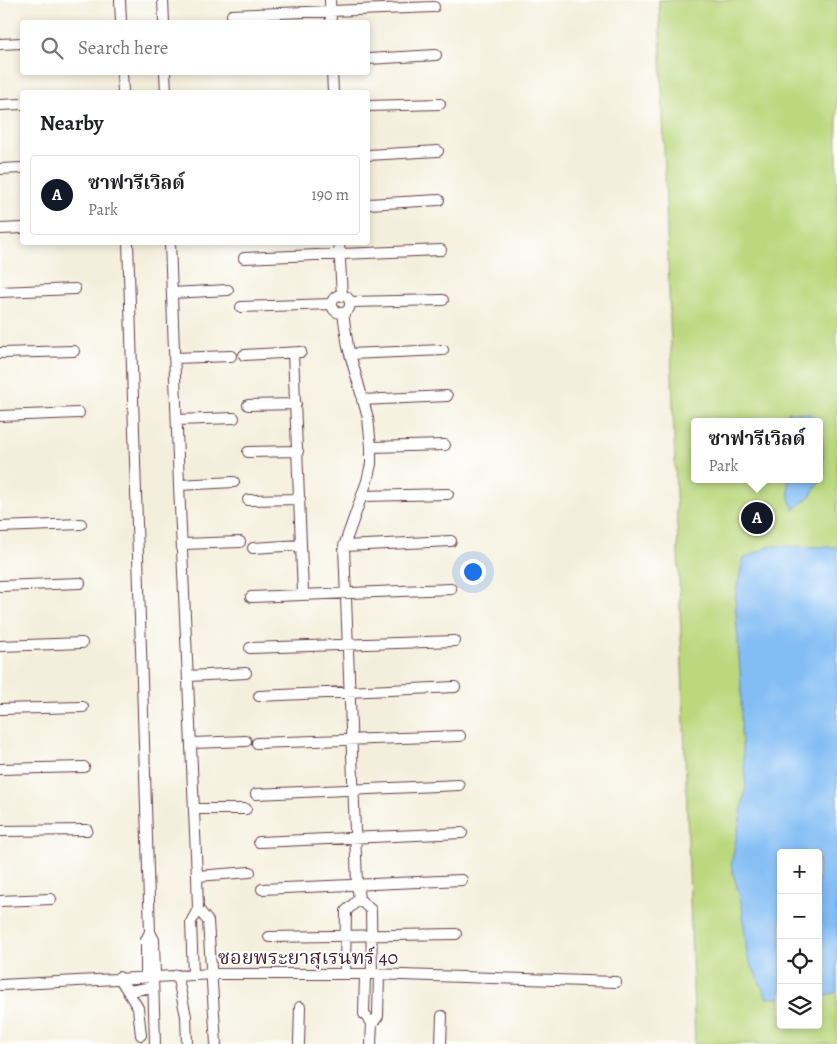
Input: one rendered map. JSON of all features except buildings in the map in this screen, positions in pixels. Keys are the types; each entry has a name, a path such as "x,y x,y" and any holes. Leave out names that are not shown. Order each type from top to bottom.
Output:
{"street":[{"path":"120,0 121,20"},
{"path":"163,0 164,20"},
{"path":"330,0 331,20"},
{"path":"232,15 434,7"},
{"path":"0,44 20,43"},
{"path":"370,59 436,56"},
{"path":"122,75 123,90"},
{"path":"165,75 166,90"},
{"path":"332,75 332,90"},
{"path":"0,105 20,104"},
{"path":"370,106 440,104"},
{"path":"370,156 438,151"},
{"path":"0,169 20,168"},
{"path":"370,204 439,200"},
{"path":"0,229 20,228"},
{"path":"128,245 150,932 154,940 151,976 155,1044"},
{"path":"170,245 179,484 198,876 198,908 191,922 193,974"},
{"path":"332,304 335,310 343,312 348,309 338,245"},
{"path":"244,258 441,250"},
{"path":"0,292 75,289"},
{"path":"172,292 228,290"},
{"path":"332,304 335,298 443,300"},
{"path":"240,306 332,304"},
{"path":"343,312 350,354 368,418 371,447 371,464 363,496 344,546 346,645 358,898 371,910 372,974 378,1016 372,1024 371,1044"},
{"path":"350,354 443,350"},
{"path":"0,353 74,351"},
{"path":"244,354 297,353 296,404 303,593"},
{"path":"174,358 231,356"},
{"path":"362,400 447,396"},
{"path":"248,405 296,404"},
{"path":"0,416 79,413"},
{"path":"177,420 234,418"},
{"path":"371,447 445,445"},
{"path":"248,452 298,451"},
{"path":"179,484 234,482"},
{"path":"363,496 448,494"},
{"path":"248,500 300,499"},
{"path":"0,527 81,524"},
{"path":"344,546 451,541"},
{"path":"183,544 240,542"},
{"path":"253,548 301,545"},
{"path":"0,586 80,583"},
{"path":"251,597 303,593 451,589"},
{"path":"250,648 455,642"},
{"path":"0,646 82,643"},
{"path":"189,676 246,673"},
{"path":"259,696 456,687"},
{"path":"0,709 83,707"},
{"path":"257,743 460,736"},
{"path":"193,743 246,741"},
{"path":"0,768 84,767"},
{"path":"256,794 459,785"},
{"path":"195,809 246,809"},
{"path":"0,831 86,830"},
{"path":"259,842 462,834"},
{"path":"198,876 250,872"},
{"path":"262,889 357,883 462,880"},
{"path":"345,973 346,911 358,898"},
{"path":"0,900 51,899"},
{"path":"198,908 208,921 213,974 216,1044"},
{"path":"269,937 456,934"},
{"name":"ซอยพระยาสุเรนทร์ 40","path":"0,985 193,974 345,973 616,982"},
{"path":"178,975 186,1016 187,1044"},
{"path":"119,978 138,1008 141,1035"},
{"path":"129,991 153,987"},
{"path":"299,1044 300,1007"},
{"path":"441,1044 442,1016"}],"green space":[{"path":"659,0 837,0 837,1044 695,1044"}],"water":[{"path":"788,412 811,414 814,418 788,418"},
{"path":"788,483 818,483 811,495 794,510 789,499"},
{"path":"770,546 837,547 837,992 822,997 822,849 777,849 777,998 767,998 747,956 742,906 731,865 746,787 741,734 741,688 735,597 743,559"}],"place":[{"name":"ซาฟารีเวิลด์","path":"757,518"}]}
